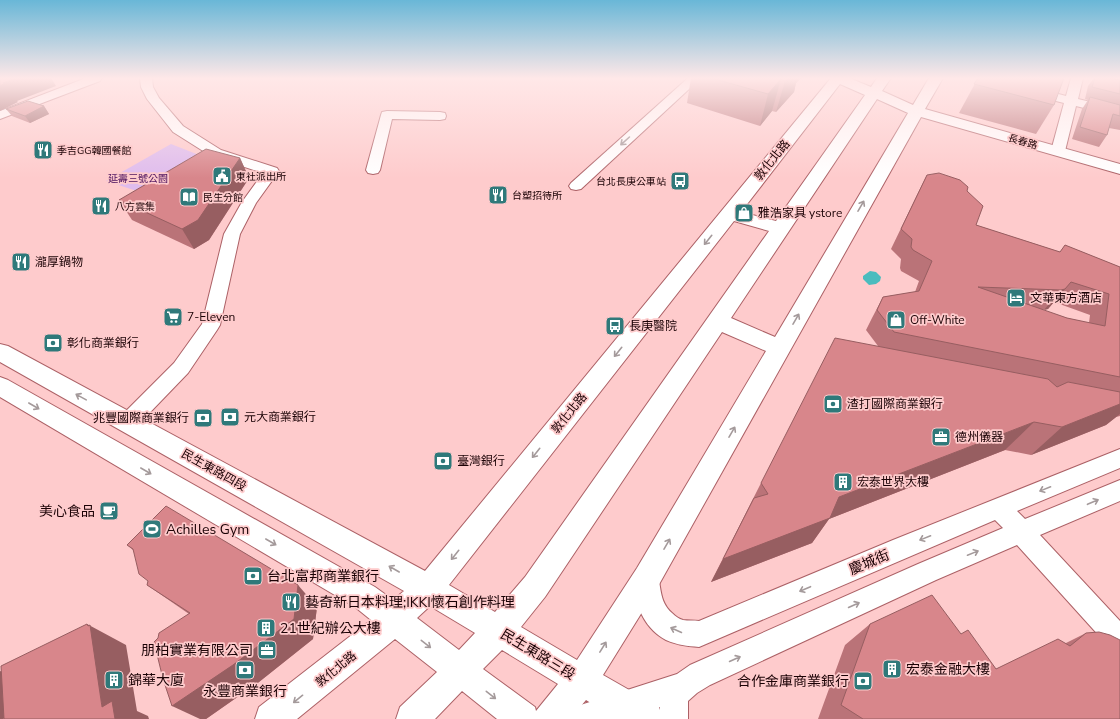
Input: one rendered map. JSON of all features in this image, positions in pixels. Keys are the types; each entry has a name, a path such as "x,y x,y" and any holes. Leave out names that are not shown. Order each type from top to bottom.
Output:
{"main road":[{"name":"敦化北路","path":"271,719 395,620 428,589 810,112"},
{"path":"412,719 499,631 535,587 860,112"},
{"path":"549,719 582,680 647,578 916,112"},
{"name":"長春路","path":"918,112 1120,169"},
{"path":"729,214 781,228"},
{"path":"717,321 779,348"},
{"name":"民生東路四段","path":"0,352 428,589"},
{"path":"0,386 365,597 523,719"},
{"name":"民生東路三段","path":"428,589 635,712"}],"street":[{"path":"128,422 180,368 211,325 232,234 249,202 272,171 216,153 178,129 163,112"},
{"path":"576,186 658,112"},
{"path":"1058,151 1068,112"},
{"path":"373,170 387,115 440,116"},
{"name":"慶城街","path":"647,578 646,589 648,601 654,612 662,621 683,633 699,634 1120,458"},
{"path":"578,719 635,712 707,671 927,572 1120,490"},
{"path":"1000,508 1120,640"},
{"path":"674,719 673,712 675,697 682,686"}],"green space":[{"name":"延壽三號公園","path":"171,144 199,155 140,192 106,181"}],"water":[{"path":"870,271 876,272 881,277 880,281 876,284 869,285 863,279 863,276"}],"building":[{"path":"13,112 33,112 25,116"},
{"path":"1085,112 1120,112 1120,116 1113,114 1107,135 1080,127"},
{"path":"206,149 240,158 198,220 182,229 119,200"},
{"name":"文華東方酒店","path":"939,173 960,180 968,187 967,191 983,206 976,225 1060,252 1065,245 1120,267 1120,377 894,332 877,310 883,297 919,291 932,261 913,250 911,247 912,239 901,229 927,175","holes":["1071,282 1109,294 1105,326 1067,318 978,287 1061,290 1065,289"]},
{"name":"宏泰世界大樓","path":"835,338 1048,379 1057,387 1068,382 1120,392 1120,404 1062,427 1034,422 839,497 830,518 723,559 754,498 768,494 761,483"},
{"name":"21世紀辦公大樓","path":"166,506 298,585 294,619 233,665 172,706 163,679 154,642 158,638 159,633 190,613 147,585 148,581 139,574 133,549 127,545 143,529 153,528 152,520"},
{"name":"宏泰金融大樓","path":"932,595 961,634 968,630 996,669 1058,639 1070,646 1086,633 1099,632 1120,640 1120,719 863,719 841,705 870,624"},
{"path":"87,624 88,626 90,625 102,707 112,701 115,719 4,719 1,666"}],"place":[{"name":"季吉GG韓國餐館","path":"43,150"},
{"name":"東社派出所","path":"222,176"},
{"name":"台北長庚公車站","path":"680,181"},
{"name":"台塑招待所","path":"498,195"},
{"name":"民生分館","path":"189,197"},
{"name":"八方雲集","path":"101,206"},
{"name":"雅浩家具 ystore","path":"744,213"},
{"name":"瀧厚鍋物","path":"21,262"},
{"name":"文華東方酒店","path":"1016,298"},
{"name":"7-Eleven","path":"173,317"},
{"name":"Off-White","path":"896,320"},
{"name":"長庚醫院","path":"615,326"},
{"name":"彰化商業銀行","path":"53,343"},
{"name":"渣打國際商業銀行","path":"833,404"},
{"name":"元大商業銀行","path":"230,417"},
{"name":"兆豐國際商業銀行","path":"203,418"},
{"name":"德州儀器","path":"941,437"},
{"name":"臺灣銀行","path":"443,461"},
{"name":"宏泰世界大樓","path":"843,482"},
{"name":"美心食品","path":"109,511"},
{"name":"Achilles Gym","path":"152,529"},
{"name":"台北富邦商業銀行","path":"253,576"},
{"name":"藝奇新日本料理;IKKI懷石創作料理","path":"291,602"},
{"name":"21世紀辦公大樓","path":"266,628"},
{"name":"朋柏實業有限公司","path":"267,650"},
{"name":"宏泰金融大樓","path":"892,669"},
{"name":"永豐商業銀行","path":"245,670"},
{"name":"錦華大廈","path":"114,680"},
{"name":"合作金庫商業銀行","path":"863,681"}]}
